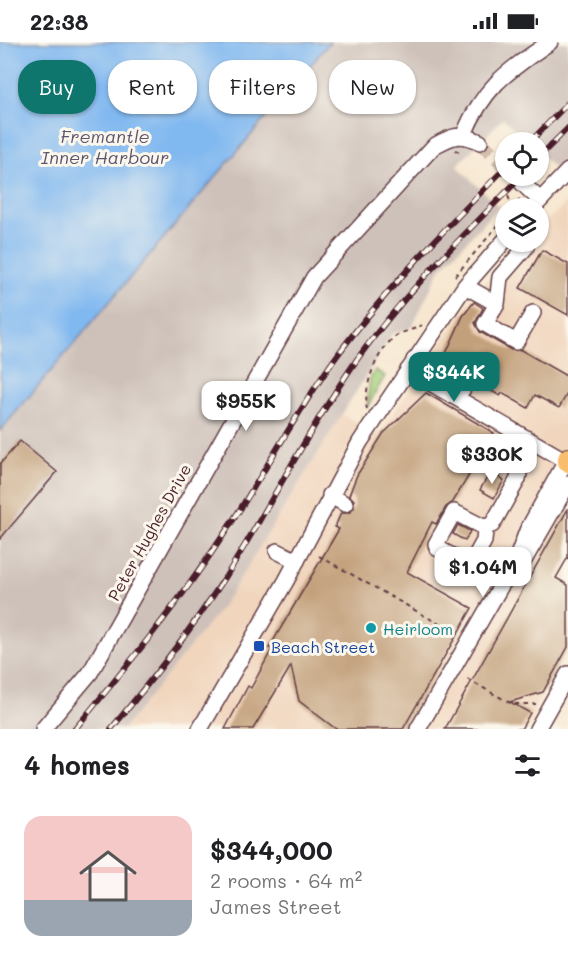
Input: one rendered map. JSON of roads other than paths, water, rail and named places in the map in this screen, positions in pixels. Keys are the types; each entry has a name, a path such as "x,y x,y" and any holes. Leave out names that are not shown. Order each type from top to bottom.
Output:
{"street":[{"path":"480,142 464,134 474,111 503,74 550,42"},
{"name":"Peter Hughes Drive","path":"43,729 90,673 314,277 434,146 452,135 464,134"},
{"path":"542,198 568,171"},
{"path":"200,729 297,561 360,442 411,365 460,282 495,249"},
{"path":"522,252 500,277 496,304 485,324 516,342 533,313"},
{"path":"460,282 496,304"},
{"path":"411,365 530,440 568,458"},
{"path":"411,365 568,458"},
{"path":"471,566 486,531 519,476 522,455 530,440"},
{"path":"418,729 517,558 526,531 568,458"},
{"path":"427,729 568,484"},
{"path":"330,495 345,504"},
{"path":"486,531 454,512 436,542 437,548 503,582"},
{"path":"277,550 297,561"},
{"path":"537,729 566,682"}],"water":[{"name":"Fremantle Inner Harbour","path":"0,42 330,42 315,60 209,60 209,114 269,114 0,431"}],"tunnel":[{"path":"480,142 495,156"}],"railway":[{"path":"540,132 568,103"},
{"path":"549,147 568,128"},
{"path":"75,729 152,634 207,560 307,401 355,332 417,259 495,178"},
{"path":"111,729 171,654 213,596 323,412 376,333 416,286 512,186"}],"place":[{"name":"Heirloom","path":"371,628"},
{"name":"Beach Street","path":"259,646"}]}
